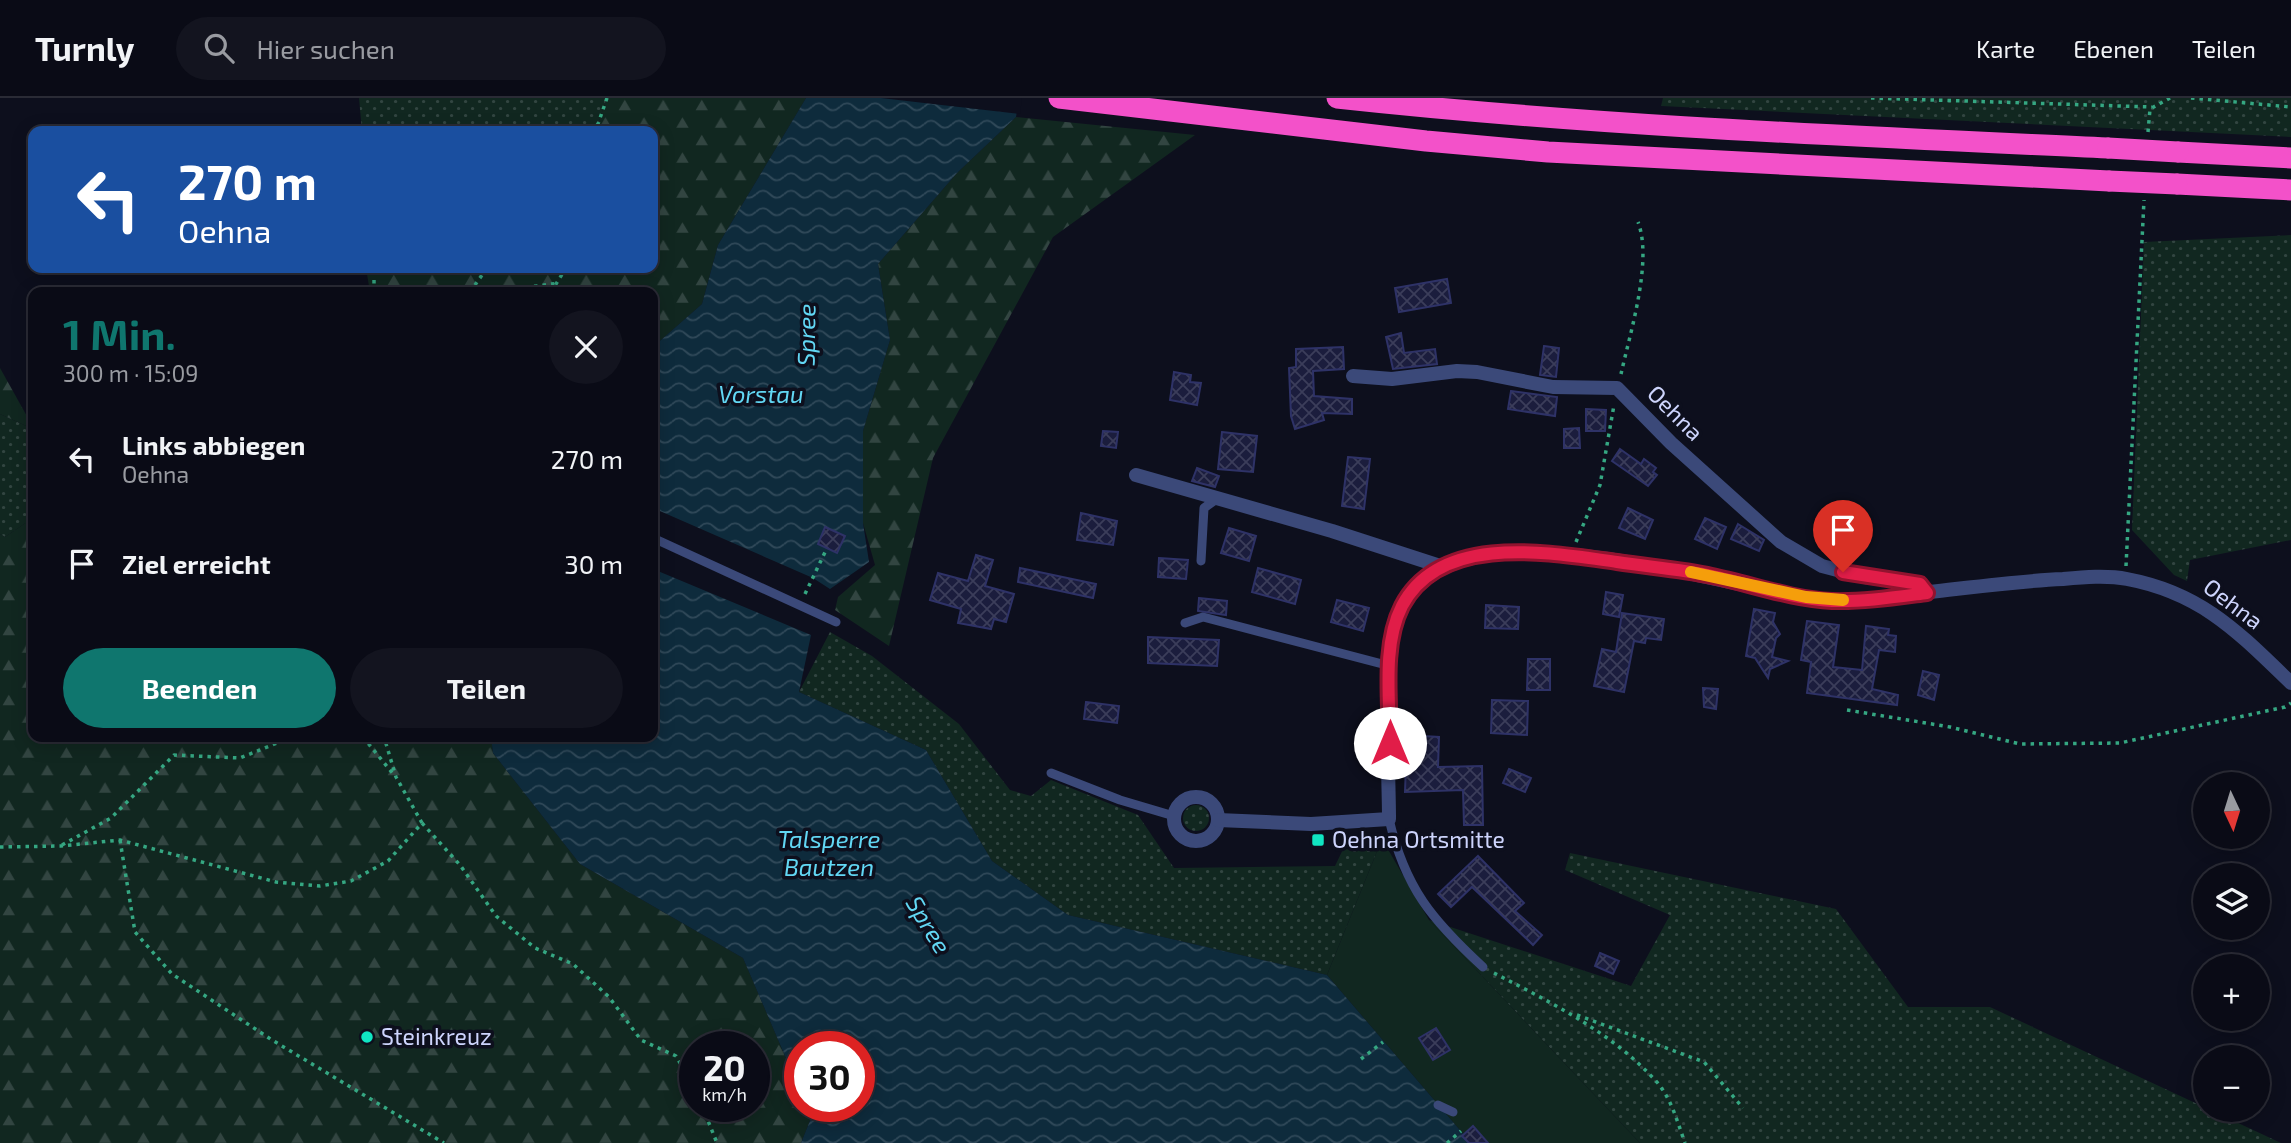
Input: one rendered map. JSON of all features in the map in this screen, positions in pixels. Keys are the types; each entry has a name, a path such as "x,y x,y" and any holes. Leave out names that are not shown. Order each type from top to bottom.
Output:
{"highway":[{"path":"1059,98 1426,141 1548,152 2291,190"},
{"path":"1338,98 1487,114 1658,126 2291,158"}],"street":[{"name":"Oehna","path":"1353,376 1392,379 1457,371 1553,387 1618,388 1671,443 1781,542 1822,566 1864,577 1920,584 1927,593"},
{"path":"1136,475 1443,567"},
{"name":"Oehna","path":"1389,819 1391,647 1402,606 1413,591 1443,567 1487,554 1532,552 1709,575 1832,601 2046,579 2126,579 2185,595 2231,626 2291,683"},
{"path":"1202,797 1214,806 1218,820 1213,833 1194,840 1177,830 1174,816 1187,799 1202,797"},
{"path":"1218,820 1311,824 1389,819"}],"lane":[{"path":"1202,561 1204,508 1218,498"},
{"path":"658,540 836,622"},
{"path":"1185,623 1203,617 1390,666"},
{"path":"1051,774 1120,800 1174,816"},
{"name":"Oehna","path":"1389,819 1404,870 1416,894 1443,929 1483,967"},
{"path":"1438,1105 1453,1112"}],"path":[{"path":"596,126 607,98"},
{"path":"1871,98 2153,107 2170,98"},
{"path":"2190,98 2291,107"},
{"path":"2148,134 2153,107"},
{"path":"2126,579 2144,196"},
{"path":"559,287 564,273"},
{"path":"534,287 559,284"},
{"path":"556,287 559,284"},
{"path":"801,604 827,548"},
{"path":"1847,710 1950,727 2020,744 2120,743 2285,707 2291,703"},
{"path":"61,846 111,818 174,755 240,758 280,742"},
{"path":"367,742 396,777 422,823 460,865 495,916 534,948 573,964 609,997 641,1040 676,1056 679,1061"},
{"path":"386,742 396,777"},
{"path":"0,847 61,846 120,840 276,882 320,886 351,881 388,861 422,823"},
{"path":"120,840 135,932 172,974 272,1040 444,1143"},
{"path":"1483,967 1572,1013 1704,1062 1743,1108"},
{"path":"1572,1013 1656,1081 1672,1105 1685,1143"},
{"path":"1361,1059 1384,1042"},
{"path":"709,1122 718,1143"},
{"path":"1447,1143 1461,1131"}],"green space":[{"path":"359,98 607,98 596,126 362,126"},
{"path":"607,98 806,98 718,245 702,304 658,343 658,287 369,287 367,273 658,273 658,126 596,126"},
{"path":"1663,98 2291,98 2291,137 1661,106"},
{"path":"1016,117 1195,135 1053,237 933,458 889,646 835,610 838,597 875,565 863,523 863,431 890,340 878,264 957,173"},
{"path":"2291,235 2291,540 2190,560 2187,581 2174,575 2132,530 2144,242"},
{"path":"0,368 28,418 28,427 0,414"},
{"path":"0,414 28,427 28,521 5,537 0,534"},
{"path":"28,521 28,742 492,742 493,753 580,864 743,958 784,1054 784,1122 809,1122 801,1143 0,1143 0,534 5,537"},
{"path":"830,632 872,656 959,724 1010,790 1031,796 1051,780 1138,815 1174,868 1335,866 1348,839 1382,839 1327,975 1068,915 992,861 926,750 799,692"},
{"path":"1196,805 1205,809 1209,818 1205,827 1196,831 1187,827 1183,818 1187,809"},
{"path":"1382,839 1429,920 1640,1143 1471,1143 1327,975"},
{"path":"1570,853 1836,909 1908,1007 1990,1007 2193,1102 2193,1122 2236,1122 2281,1143 1640,1143 1429,920 1631,986 1670,915 1565,870"}],"water":[{"name":"Vorstau","path":"806,98 1019,98 1016,117 957,173 878,264 890,340 863,431 863,523 869,562 830,589 813,578 658,510 658,343 702,304 718,245"},
{"name":"Talsperre Bautzen","path":"658,571 811,635 799,692 926,750 992,861 1068,915 1327,975 1471,1143 801,1143 809,1122 875,1122 875,1031 784,1031 784,1054 743,958 580,864 493,753 492,742 658,742"}],"pier":[{"path":"881,98 1022,98 1020,114"}],"building":[{"path":"1447,279 1451,303 1399,312 1395,288"},
{"path":"1401,333 1404,353 1435,349 1437,364 1393,369 1386,337"},
{"path":"1544,346 1559,348 1556,377 1540,375"},
{"path":"1343,347 1344,369 1313,371 1314,396 1352,399 1352,414 1322,413 1324,420 1295,429 1291,416 1289,368 1296,367 1296,349"},
{"path":"1174,372 1191,375 1190,382 1201,383 1197,405 1170,400"},
{"path":"1511,391 1557,397 1555,416 1508,409"},
{"path":"1586,409 1606,410 1605,431 1586,431"},
{"path":"1579,428 1580,448 1564,448 1564,429"},
{"path":"1103,431 1118,432 1116,448 1101,446"},
{"path":"1222,432 1257,436 1253,472 1218,469"},
{"path":"1620,449 1641,464 1644,459 1656,468 1653,472 1657,475 1648,486 1612,461"},
{"path":"1348,457 1370,459 1364,509 1342,506"},
{"path":"1197,468 1219,476 1215,487 1192,481"},
{"path":"1628,508 1653,520 1645,539 1619,528"},
{"path":"1081,513 1117,521 1113,545 1077,540"},
{"path":"1705,518 1726,527 1717,549 1695,539"},
{"path":"1738,524 1764,540 1759,551 1731,539"},
{"path":"825,527 845,536 837,553 818,544"},
{"path":"1229,528 1256,536 1249,561 1221,553"},
{"path":"976,555 993,560 985,586 1014,594 1006,622 994,619 991,629 958,623 961,609 930,600 938,573 968,581"},
{"path":"1159,558 1188,560 1186,579 1158,577"},
{"path":"1020,568 1096,584 1093,598 1018,582"},
{"path":"1258,568 1301,580 1295,604 1252,592"},
{"path":"1606,592 1623,595 1619,617 1603,614"},
{"path":"1199,598 1227,601 1226,615 1198,611"},
{"path":"1337,600 1369,608 1363,631 1331,622"},
{"path":"1486,605 1519,607 1518,629 1485,628"},
{"path":"1754,609 1775,613 1773,622 1780,634 1776,638 1772,657 1788,661 1770,669 1768,678 1755,658 1746,656"},
{"path":"1622,613 1664,619 1661,640 1646,638 1645,643 1634,641 1624,692 1594,686 1602,649 1616,652"},
{"path":"1807,621 1839,625 1833,667 1862,670 1866,626 1889,629 1888,635 1896,636 1895,652 1879,650 1872,689 1898,695 1897,705 1807,693 1811,662 1801,660"},
{"path":"1148,637 1219,640 1217,666 1148,663"},
{"path":"1528,659 1550,659 1550,690 1527,690"},
{"path":"1923,671 1939,675 1934,700 1918,695"},
{"path":"1703,688 1718,689 1716,709 1704,707"},
{"path":"1492,700 1528,701 1527,735 1491,733"},
{"path":"1086,702 1119,706 1117,723 1084,719"},
{"path":"1407,735 1439,737 1438,767 1482,766 1483,825 1464,825 1463,790 1405,792"},
{"path":"1509,769 1531,778 1525,792 1503,783"},
{"path":"1478,856 1524,903 1515,911 1542,935 1533,945 1472,887 1451,907 1438,894"},
{"path":"1600,953 1619,961 1613,974 1595,966"},
{"path":"1436,1028 1450,1050 1433,1060 1419,1038"},
{"path":"1473,1126 1488,1143 1469,1143 1462,1136"}],"slow traffic":[{"path":"1691,572 1806,597 1843,600"}],"place":[{"name":"Oehna Ortsmitte","path":"1318,840"},
{"name":"Steinkreuz","path":"367,1037"}],"route":[{"path":"1390,743 1391,647 1397,621 1402,606 1413,591 1443,567 1487,554 1506,551 1532,552 1709,575 1832,601 1883,599 1927,593 1920,584 1843,572"}],"water label":[{"name":"Spree","path":"807,335"},
{"name":"Spree","path":"928,925"}]}
